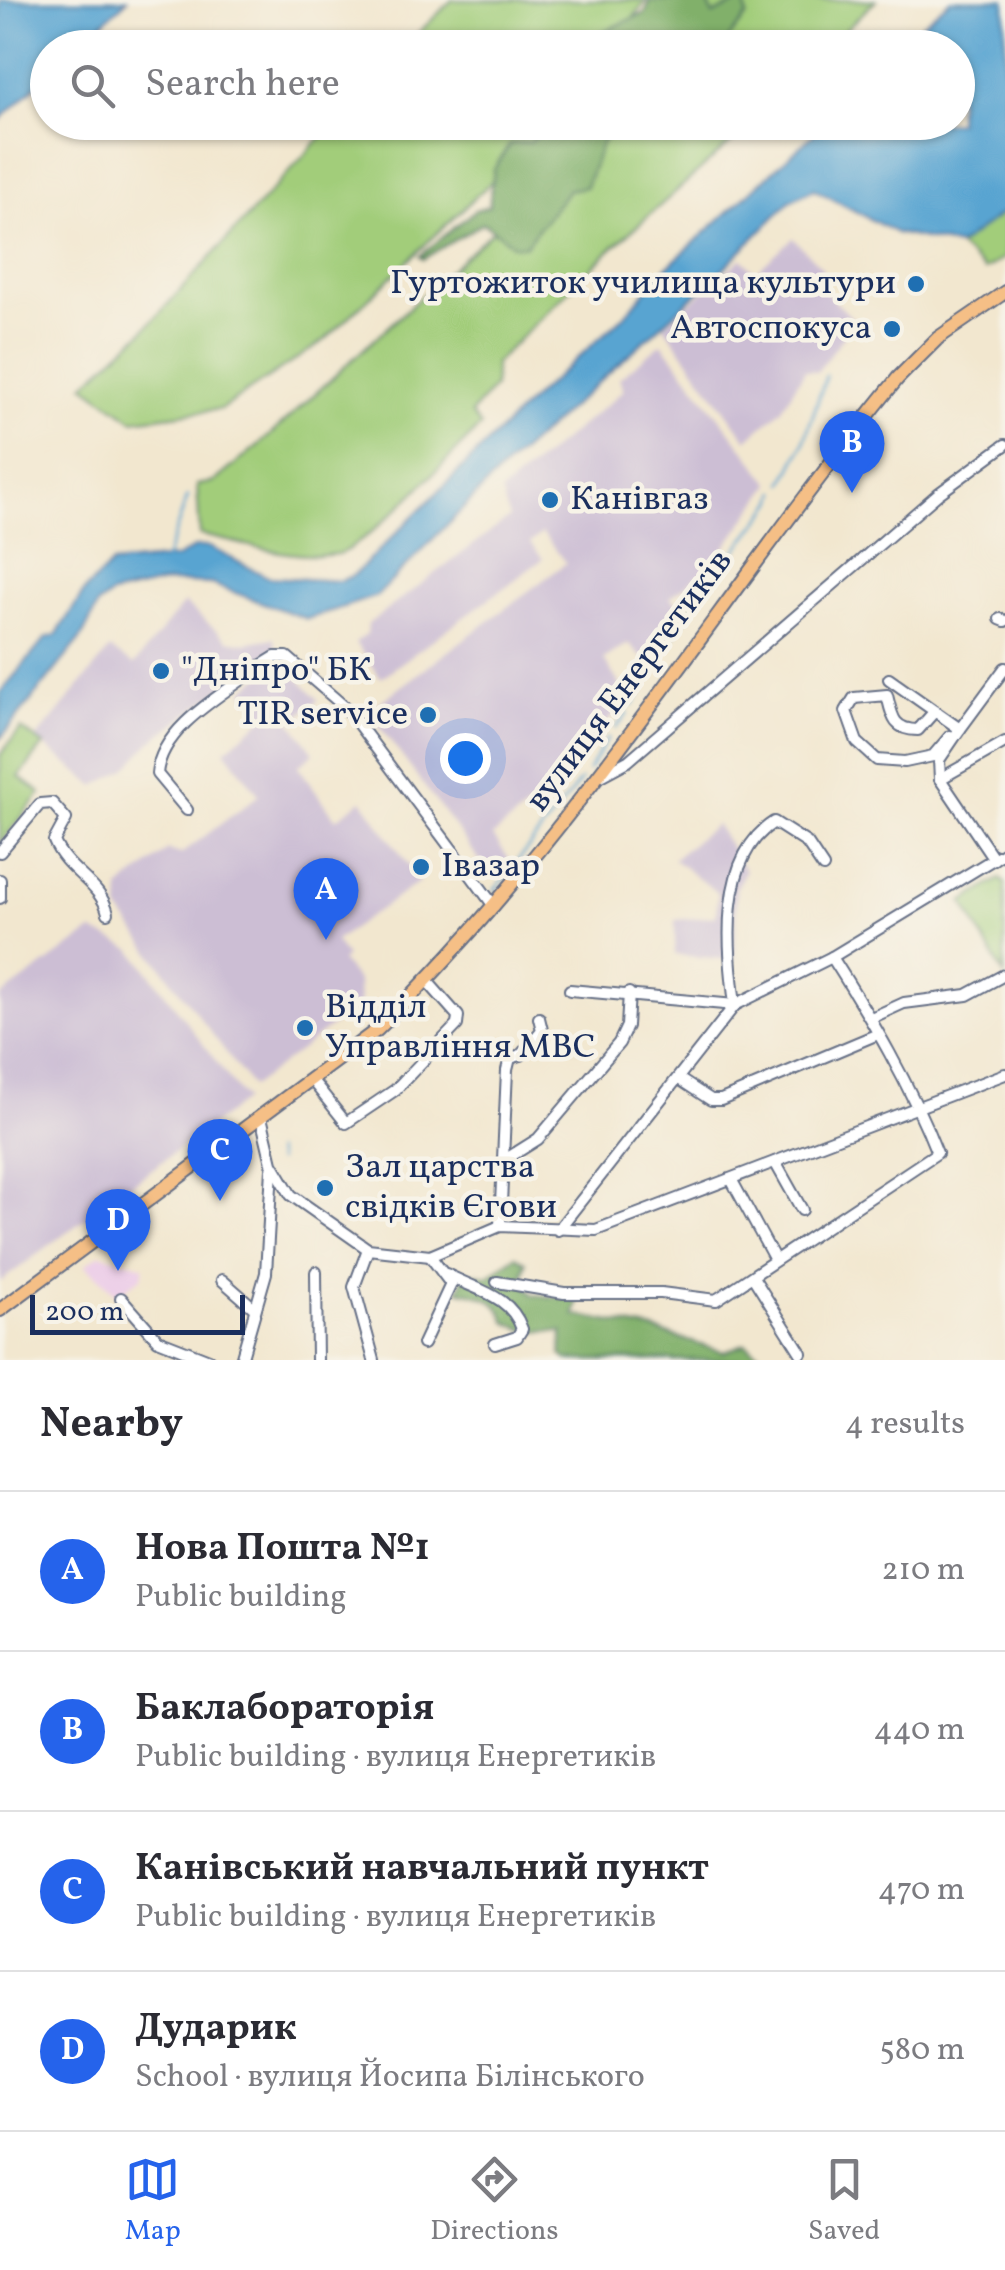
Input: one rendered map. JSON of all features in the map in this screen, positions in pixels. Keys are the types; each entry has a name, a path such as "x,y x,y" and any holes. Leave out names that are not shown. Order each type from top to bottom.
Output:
{"main road":[{"name":"вулиця Енергетиків","path":"0,1310 377,1030 428,982 494,906 593,780 898,378 938,338 1005,292"}],"street":[{"path":"991,302 1005,308"},
{"path":"593,780 628,761 938,494 1005,445"},
{"path":"187,810 157,774 159,755 181,728 262,665 288,657 346,708 494,906"},
{"path":"904,691 854,698 846,711 857,742 877,760 905,762 934,756 1005,668"},
{"path":"889,679 955,733"},
{"path":"887,695 893,722 904,730 918,730 934,712"},
{"path":"955,733 939,760 940,779 994,859"},
{"path":"940,779 1005,742"},
{"path":"0,852 40,804 52,803 66,819 54,842 59,854 104,898 108,913"},
{"path":"735,1006 730,897 742,864 762,830 774,822 795,833 823,867"},
{"path":"558,1230 735,1006 832,957 1005,852"},
{"path":"0,880 0,898"},
{"path":"497,1282 564,1292 662,1294 716,1300 871,1201 937,1153 919,1107 871,1018 832,957"},
{"path":"871,1018 904,1003 966,995 1004,974"},
{"path":"312,1078 346,1123 395,1090 457,1025 458,1016 428,982"},
{"path":"570,990 735,1006"},
{"path":"504,1160 538,1138 619,1043 626,1026 629,993"},
{"path":"500,1226 507,1070 510,1058 521,1055 542,1030 539,1018"},
{"path":"679,1079 710,1100 721,1100 878,1034"},
{"path":"272,1163 291,1195 368,1249 430,1256 500,1226 596,1230 1005,1074"},
{"path":"240,1360 266,1273 272,1225 272,1163 261,1117"},
{"path":"775,1162 802,1210"},
{"path":"730,1179 775,1260"},
{"path":"368,1249 354,1287 374,1360"},
{"path":"423,1344 451,1284 430,1256"},
{"path":"316,1272 317,1360"},
{"path":"446,1274 503,1300 518,1316 522,1329 517,1337 495,1344"},
{"path":"754,1277 800,1353"},
{"path":"222,1280 254,1308"},
{"path":"121,1298 158,1340 209,1360"}],"shaded area":[{"path":"793,238 823,269 817,283 855,321 817,372 805,370 781,410 747,440 664,326 742,258 755,272"},
{"path":"662,343 771,484 712,566 670,597 685,609 658,650 641,657 629,643 604,659 628,699 539,798 493,836 509,859 492,877 368,711 566,563 542,533 530,543 543,559 381,678 355,643 367,634 368,624 509,518 501,492 624,390 619,378"},
{"path":"184,603 228,640 245,643 274,638 276,647 151,742 126,769 95,786 36,739 110,649 134,665"},
{"path":"284,663 319,700 291,721 314,753 298,766 336,819 362,800 420,881 335,941 346,957 341,961 358,982 359,1005 252,1087 119,910 120,888 168,850 181,854 259,795 225,750 263,719 243,690 275,665"},
{"path":"716,824 745,870 736,889 735,960 675,955 675,920 716,916 718,893 673,859"},
{"path":"92,931 132,949 245,1100 0,1282 0,997"},
{"path":"100,1254 144,1266 142,1276 118,1295 85,1265"}],"green space":[{"path":"452,0 647,0 624,30 421,30"},
{"path":"650,0 707,0 713,15 745,0 747,16 736,30 606,30 645,13"},
{"path":"707,0 876,0 845,30 684,30"},
{"path":"318,140 535,140 325,340 221,409 133,420 84,385 143,331"},
{"path":"591,140 734,140 609,251 495,363 494,387 471,414 481,426 409,498 350,548 337,554 285,553 200,535 197,485 214,482"},
{"path":"604,140 586,187 568,190 525,246 514,245 483,223 423,259 420,256 475,210 489,206 494,169 510,144"},
{"path":"1005,211 1005,257 985,270 958,246"},
{"path":"21,729 44,745 19,777 41,793 0,844 0,755"},
{"path":"1000,879 1005,883 1004,975 963,902"},
{"path":"516,1256 526,1262 522,1280 533,1295 578,1299 575,1315 654,1330 723,1352 745,1344 768,1360 568,1360 561,1355 563,1332 527,1331 506,1322 488,1299 458,1290 464,1278 453,1272 488,1276"}],"water":[{"path":"0,0 127,0 95,30 30,30 30,91 0,120"},
{"path":"950,0 1005,0 1005,211 958,246 896,233 814,189 790,201 718,274 498,473 377,596 307,619 211,584 169,582 111,595 98,605 82,637 0,739 0,693 46,638 56,635 86,589 112,564 176,558 196,547 209,547 268,577 340,581 354,575 532,399 622,318 663,271 807,140 975,140 975,30 915,30"}],"waterway":[{"path":"784,483 803,445 826,376"},
{"path":"665,649 698,599 774,502 777,491"},
{"path":"165,560 188,496"},
{"path":"633,706 661,657"},
{"path":"616,728 628,713"},
{"path":"588,771 608,738"},
{"path":"495,890 581,780"},
{"path":"275,1151 277,1161"}],"place":[{"name":"Гуртожиток училища культури","path":"916,284"},
{"name":"Автоспокуса","path":"892,329"},
{"name":"Баклабораторія","path":"852,493"},
{"name":"Канівгаз","path":"550,500"},
{"name":"\"Дніпро\" БК","path":"161,671"},
{"name":"TIR service","path":"428,715"},
{"name":"Івазар","path":"421,867"},
{"name":"Нова Пошта №1","path":"326,940"},
{"name":"Відділ Управління МВС","path":"305,1028"},
{"name":"Зал царства свідків Єгови","path":"325,1188"},
{"name":"Канівський навчальний пункт","path":"220,1201"},
{"name":"Дударик","path":"118,1271"}]}
